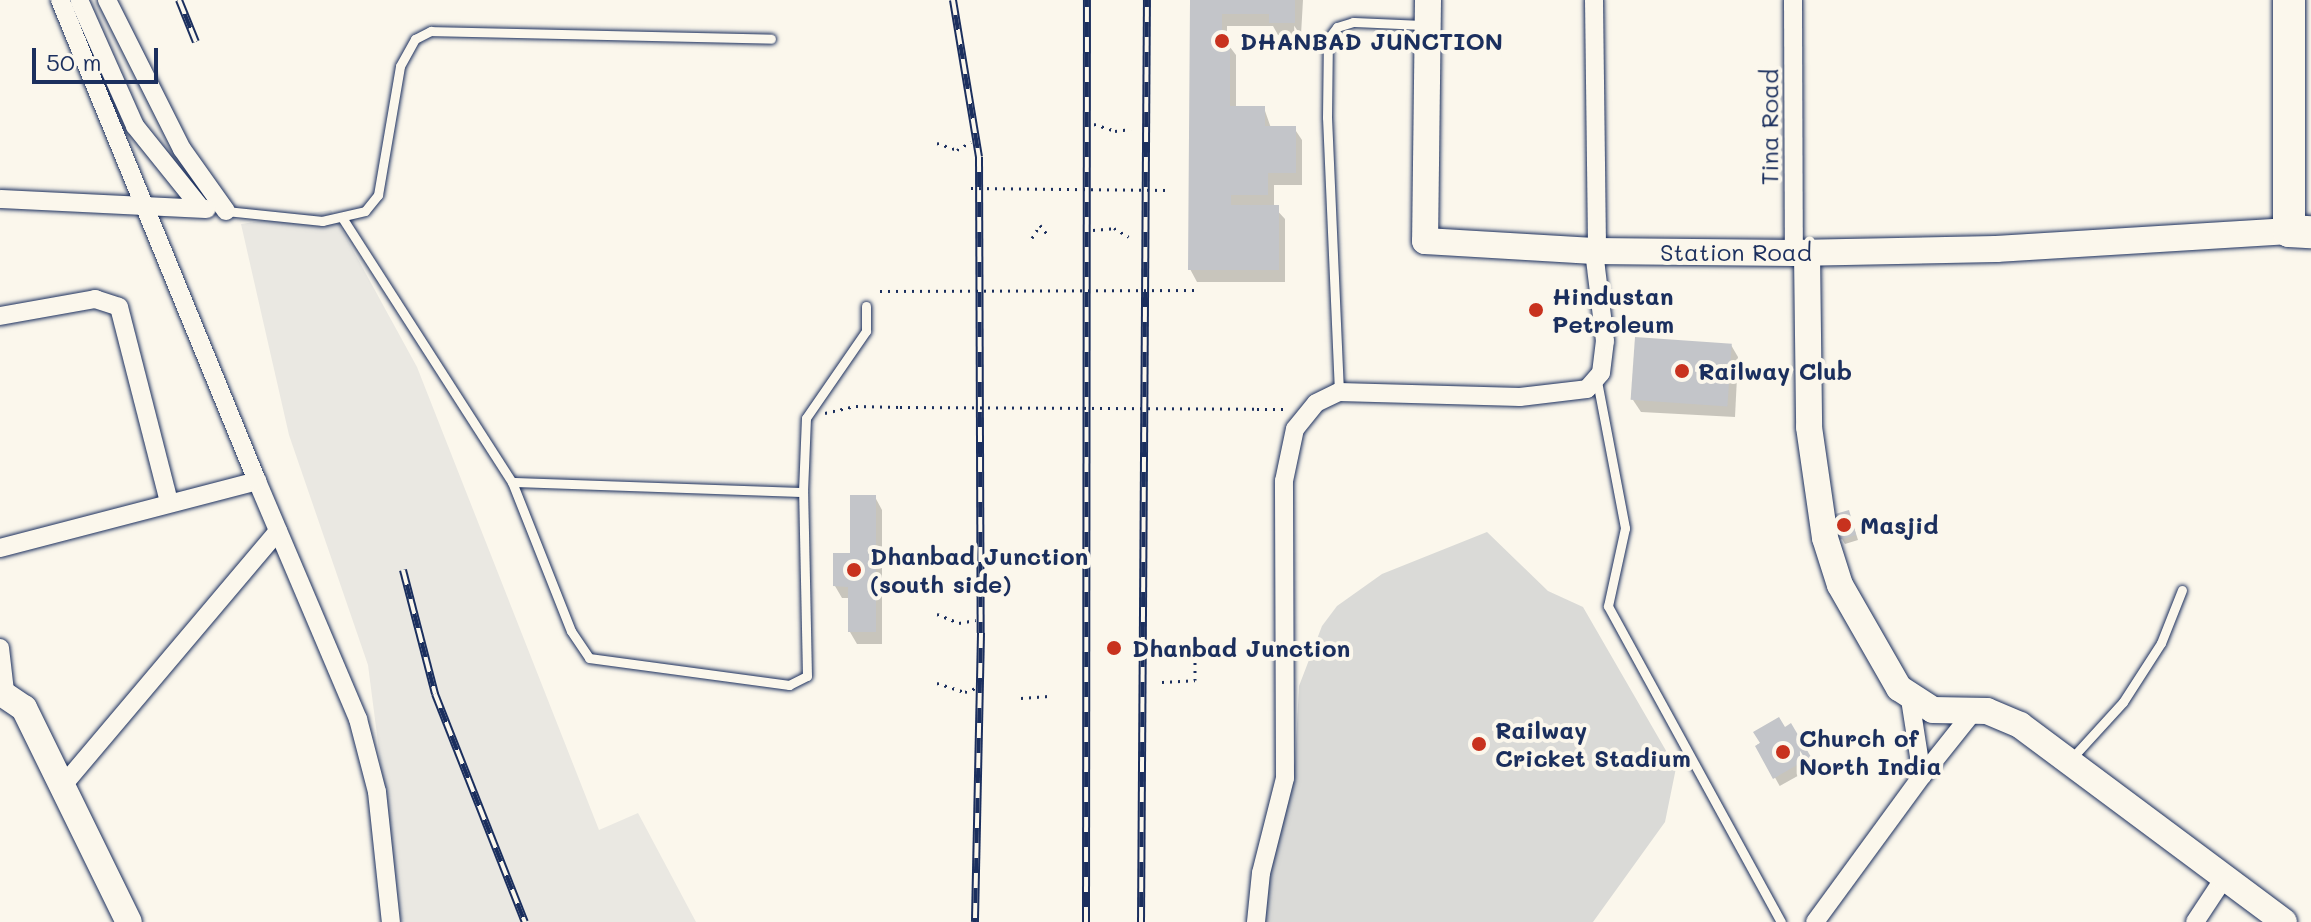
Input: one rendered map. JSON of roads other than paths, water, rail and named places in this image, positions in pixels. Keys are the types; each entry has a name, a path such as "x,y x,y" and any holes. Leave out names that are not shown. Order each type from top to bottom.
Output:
{"highway":[{"path":"2289,0 2303,232"},
{"path":"2303,232 2306,0"}],"street":[{"path":"60,0 358,719 377,792 391,922"},
{"path":"79,0 135,126 201,208"},
{"path":"107,0 175,137 226,211"},
{"path":"1256,922 1261,873 1285,778 1286,457 1301,419 1324,397 1339,392 1520,397 1574,393 1597,381 1605,341 1595,251 1594,0"},
{"name":"Tina Road","path":"1793,0 1800,253"},
{"name":"Station Road","path":"1428,13 1425,241 1595,251 1800,253 1996,249 2303,232"},
{"path":"0,199 146,210 201,208 226,211"},
{"path":"1800,253 1809,427 1825,538 1840,585 1867,637 1910,699 1922,776"},
{"path":"0,316 95,299 108,299 119,307 169,502"},
{"path":"0,548 257,481"},
{"path":"65,783 278,531"},
{"path":"0,648 3,691 24,708 65,783 129,922"},
{"path":"1910,699 1933,710 2003,715 2070,761 2284,922"},
{"path":"1815,922 1973,712"},
{"path":"2195,922 2224,878"}],"lane":[{"path":"1339,392 1327,117 1328,39 1337,27 1353,22 1428,13"},
{"path":"226,211 343,219 365,211 378,195 400,66 415,39 431,31 771,39"},
{"path":"343,219 512,482 571,631 589,658 789,685 807,676 803,492 806,418 866,331 866,306"},
{"path":"1597,381 1625,528 1608,606 1781,922"},
{"path":"512,482 803,492"},
{"path":"2070,761 2123,702 2161,643 2182,590"}],"railway":[{"path":"179,0 196,42"},
{"path":"953,0 979,157 981,633 975,922"},
{"path":"1086,922 1087,0"},
{"path":"1141,922 1147,0"},
{"path":"403,570 435,694 525,922"}],"place":[{"name":"DHANBAD JUNCTION","path":"1222,41"},
{"name":"Hindustan Petroleum","path":"1536,310"},
{"name":"Railway Club","path":"1682,371"},
{"name":"Masjid","path":"1844,525"},
{"name":"Dhanbad Junction (south side)","path":"854,570"},
{"name":"Dhanbad Junction","path":"1114,648"},
{"name":"Railway Cricket Stadium","path":"1479,744"},
{"name":"Church of North India","path":"1783,752"}]}
